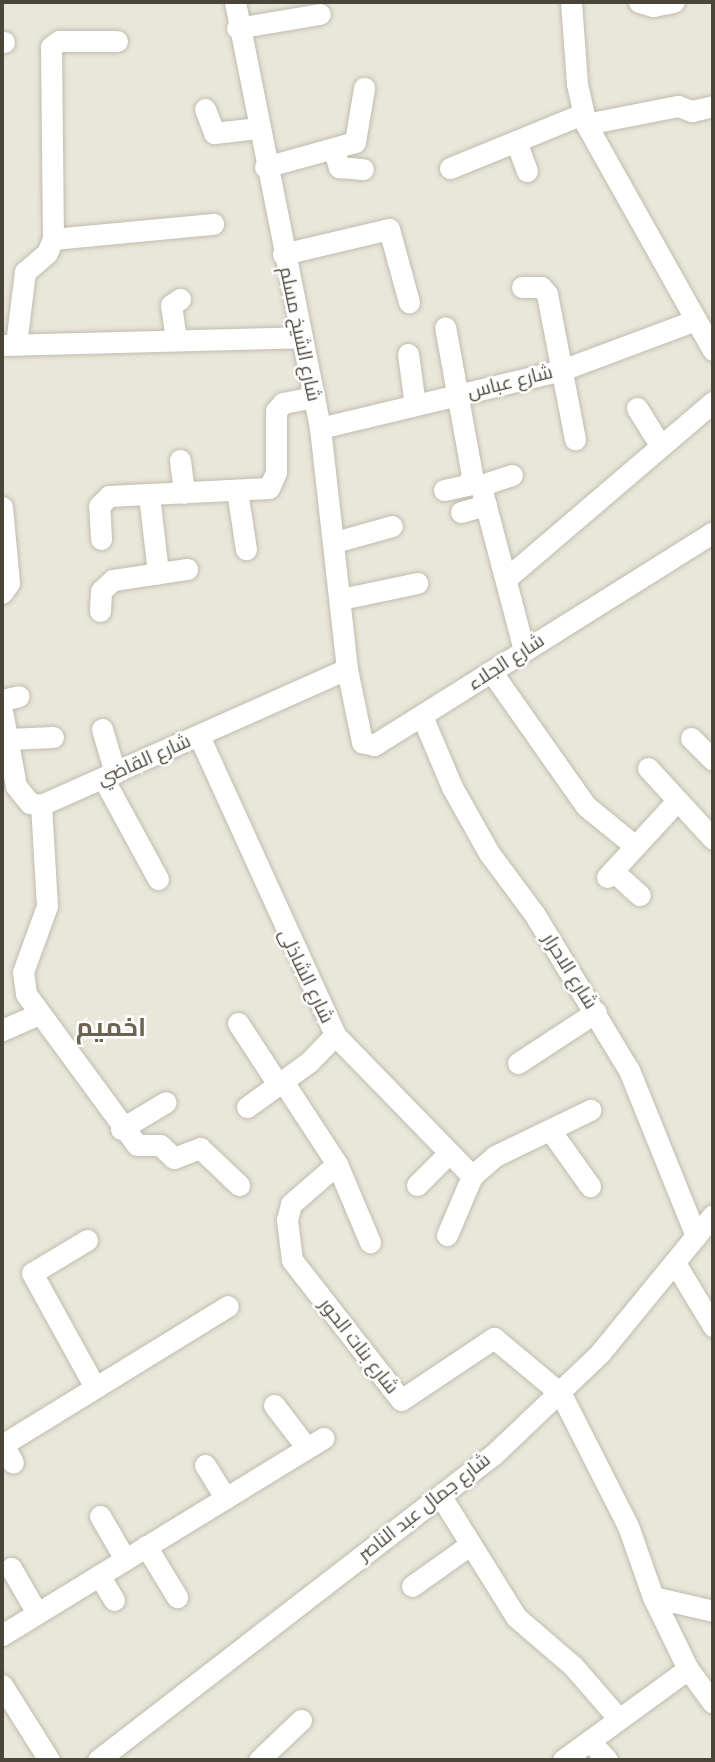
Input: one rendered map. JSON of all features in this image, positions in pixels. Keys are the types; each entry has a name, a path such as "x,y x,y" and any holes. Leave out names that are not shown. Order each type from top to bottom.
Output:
{"street":[{"name":"شارع الشيخ مسلم","path":"234,2 257,128 320,428 335,542 347,668"},
{"path":"571,2 584,119 712,344"},
{"path":"639,2 653,6 674,2"},
{"path":"237,28 320,14"},
{"path":"117,41 59,41 51,47 53,239 47,253 25,272 9,344 300,337"},
{"path":"265,167 334,150 358,136 364,88"},
{"path":"450,168 516,141 584,119 678,106 692,111 713,106"},
{"path":"205,109 214,133 257,128"},
{"path":"516,141 527,171"},
{"path":"334,150 339,167 363,169"},
{"path":"53,239 213,224"},
{"path":"283,254 389,229 409,302"},
{"path":"522,287 541,287 547,294 575,439"},
{"path":"176,340 171,305 180,299"},
{"name":"شارع عباس","path":"320,428 562,370 696,320"},
{"path":"444,490 467,485 471,475 445,327"},
{"path":"408,354 415,405"},
{"path":"101,539 99,506 105,497 263,491 273,483 276,411 283,403 314,397"},
{"path":"508,576 713,402"},
{"path":"637,408 660,445"},
{"path":"180,460 184,493"},
{"path":"512,475 485,484 486,505 508,576 524,650"},
{"path":"237,491 246,549"},
{"path":"149,495 158,573"},
{"path":"461,512 486,505"},
{"path":"2,507 9,583 2,593"},
{"path":"335,542 392,526"},
{"name":"شارع الجلاء","path":"347,668 359,736 367,746 422,716 713,532"},
{"path":"100,611 107,583 187,569"},
{"path":"341,599 417,583"},
{"name":"شارع القاضي","path":"41,805 347,668"},
{"path":"491,671 586,806 635,846"},
{"path":"2,711 21,796 41,805 47,906 22,983 39,1014 121,1129 143,1148 160,1145 174,1158 207,1151 239,1185"},
{"name":"شارع الاحرار","path":"422,716 452,787 489,853 596,1012 667,1153 696,1236"},
{"path":"102,729 109,775 158,879"},
{"name":"شارع الشاذلى","path":"200,736 335,1035 472,1176"},
{"path":"8,739 53,737"},
{"path":"691,738 713,760"},
{"path":"648,768 676,802 713,839"},
{"path":"639,895 610,874 676,802"},
{"path":"518,1063 596,1012"},
{"path":"2,1030 39,1014"},
{"path":"239,1023 337,1164 370,1242"},
{"path":"247,1107 281,1084 335,1035"},
{"path":"121,1129 166,1102"},
{"path":"447,1235 472,1176 495,1156 590,1110"},
{"path":"550,1130 590,1186"},
{"path":"417,1185 449,1153"},
{"name":"شارع بنات الحور","path":"337,1164 291,1204 287,1220 292,1260 401,1400 494,1338 561,1394"},
{"name":"شارع جمال عبد الناصر","path":"110,1757 442,1498 561,1394 675,1263 713,1215"},
{"path":"87,1240 32,1273 95,1387"},
{"path":"675,1263 713,1326"},
{"path":"6,1451 95,1387 228,1306"},
{"path":"561,1394 628,1526 653,1597 688,1669 713,1703"},
{"path":"2,1635 316,1443 274,1405"},
{"path":"205,1465 226,1498"},
{"path":"442,1498 516,1618 573,1666 619,1719"},
{"path":"100,1516 125,1559"},
{"path":"412,1586 471,1544"},
{"path":"146,1546 177,1597"},
{"path":"11,1568 37,1613"},
{"path":"99,1575 114,1600"},
{"path":"653,1597 713,1611"},
{"path":"563,1760 688,1669"},
{"path":"2,1685 49,1760"},
{"path":"259,1760 301,1720"},
{"path":"590,1741 607,1760"}],"shaded area":[{"path":"2,2 713,2 713,1760 2,1760"}],"district":[{"name":"اخميم","path":"111,1028"}]}
